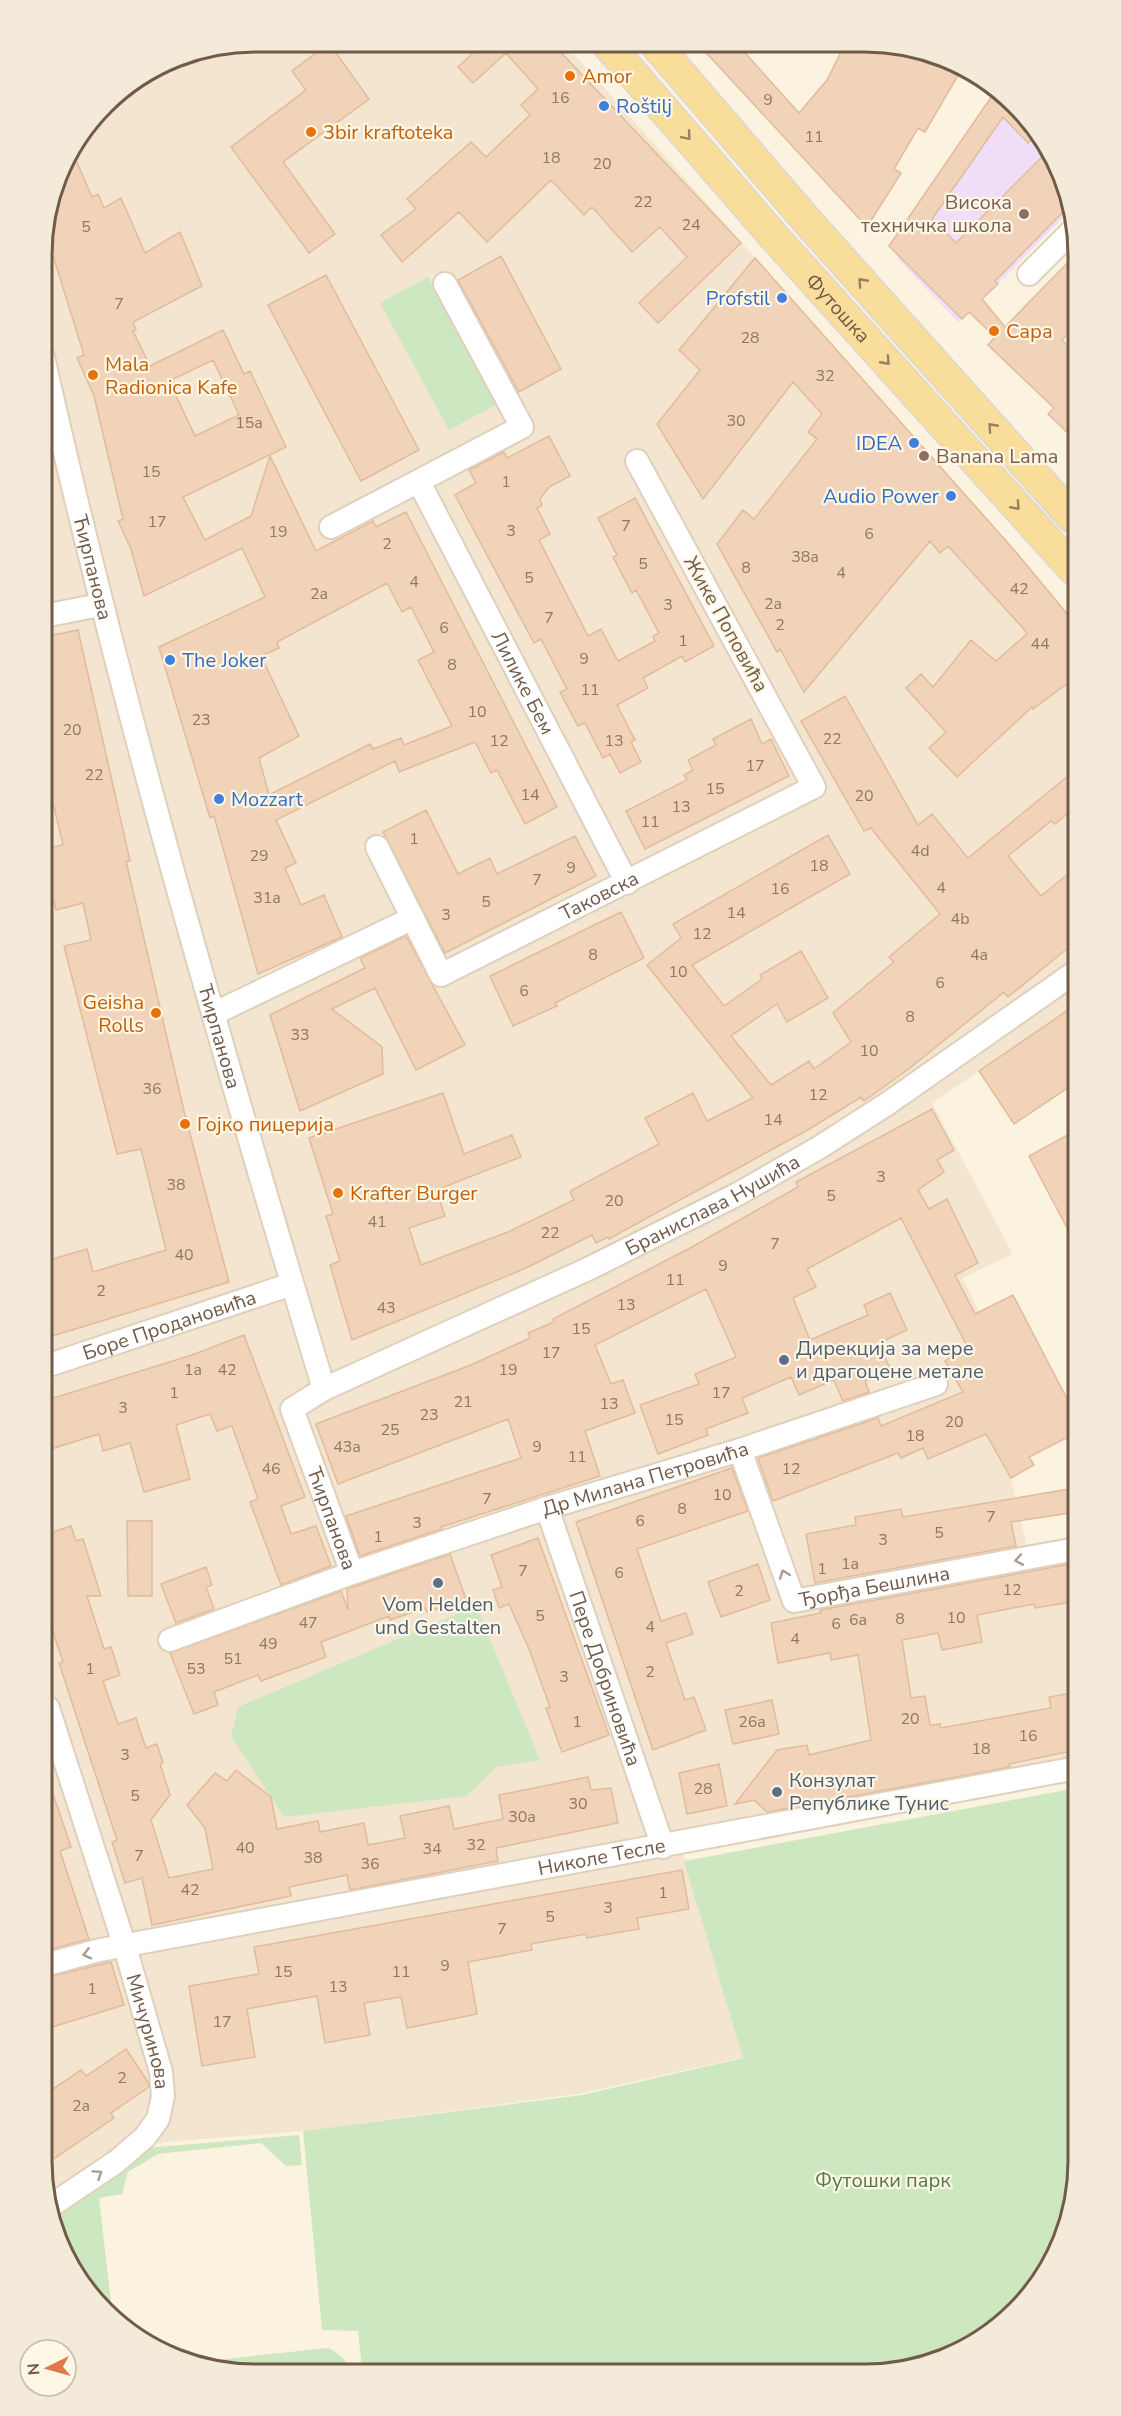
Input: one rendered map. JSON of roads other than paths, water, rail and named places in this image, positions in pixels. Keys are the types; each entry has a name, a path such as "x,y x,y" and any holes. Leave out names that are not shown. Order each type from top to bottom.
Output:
{"main road":[{"name":"Футошка","path":"614,52 776,239 1068,562"},
{"name":"Футошка","path":"661,52 816,230 1068,512"}],"street":[{"path":"1029,274 1067,236"},
{"path":"331,527 522,427 445,285"},
{"name":"Ћирпанова","path":"53,400 100,604 213,1014 324,1389 292,1409 352,1573 170,1640"},
{"name":"Жике Поповића","path":"637,461 814,787"},
{"name":"Лилике Бем","path":"419,482 627,883"},
{"path":"53,614 100,604"},
{"name":"Таковска","path":"377,847 441,975 814,787"},
{"path":"213,1014 413,918"},
{"name":"Бранислава Нушића","path":"324,1389 588,1269 738,1194 820,1148 887,1104 1068,977"},
{"name":"Боре Продановића","path":"52,1364 292,1284"},
{"name":"Др Милана Петровића","path":"352,1573 547,1508 740,1450 936,1384"},
{"name":"Ђорђа Бешлина","path":"740,1450 794,1601 1068,1550"},
{"name":"Пере Добриновића","path":"547,1508 663,1847"},
{"name":"Мичуринова","path":"52,1721 125,1947 161,2072 163,2096 158,2119 145,2137 116,2162 57,2202"},
{"name":"Николе Тесле","path":"52,1963 125,1947 1068,1770"}],"place":[{"name":"Amor","path":"570,76"},
{"name":"Roštilj","path":"604,106"},
{"name":"3bir kraftoteka","path":"311,132"},
{"name":"Висока техничка школа","path":"1024,214"},
{"name":"Profstil","path":"782,298"},
{"name":"Сара","path":"994,331"},
{"name":"Mala Radionica Kafe","path":"93,375"},
{"name":"IDEA","path":"914,443"},
{"name":"Banana Lama","path":"924,456"},
{"name":"Audio Power","path":"951,496"},
{"name":"The Joker","path":"170,660"},
{"name":"Mozzart","path":"219,799"},
{"name":"Geisha Rolls","path":"156,1013"},
{"name":"Гојко пицерија","path":"185,1124"},
{"name":"Krafter Burger","path":"338,1193"},
{"name":"Дирекција за мере и драгоцене метале","path":"784,1360"},
{"name":"Vom Helden und Gestalten","path":"438,1583"},
{"name":"Конзулат Републике Тунис","path":"777,1792"}],"park label":[{"name":"Футошки парк","path":"883,2180"}]}
